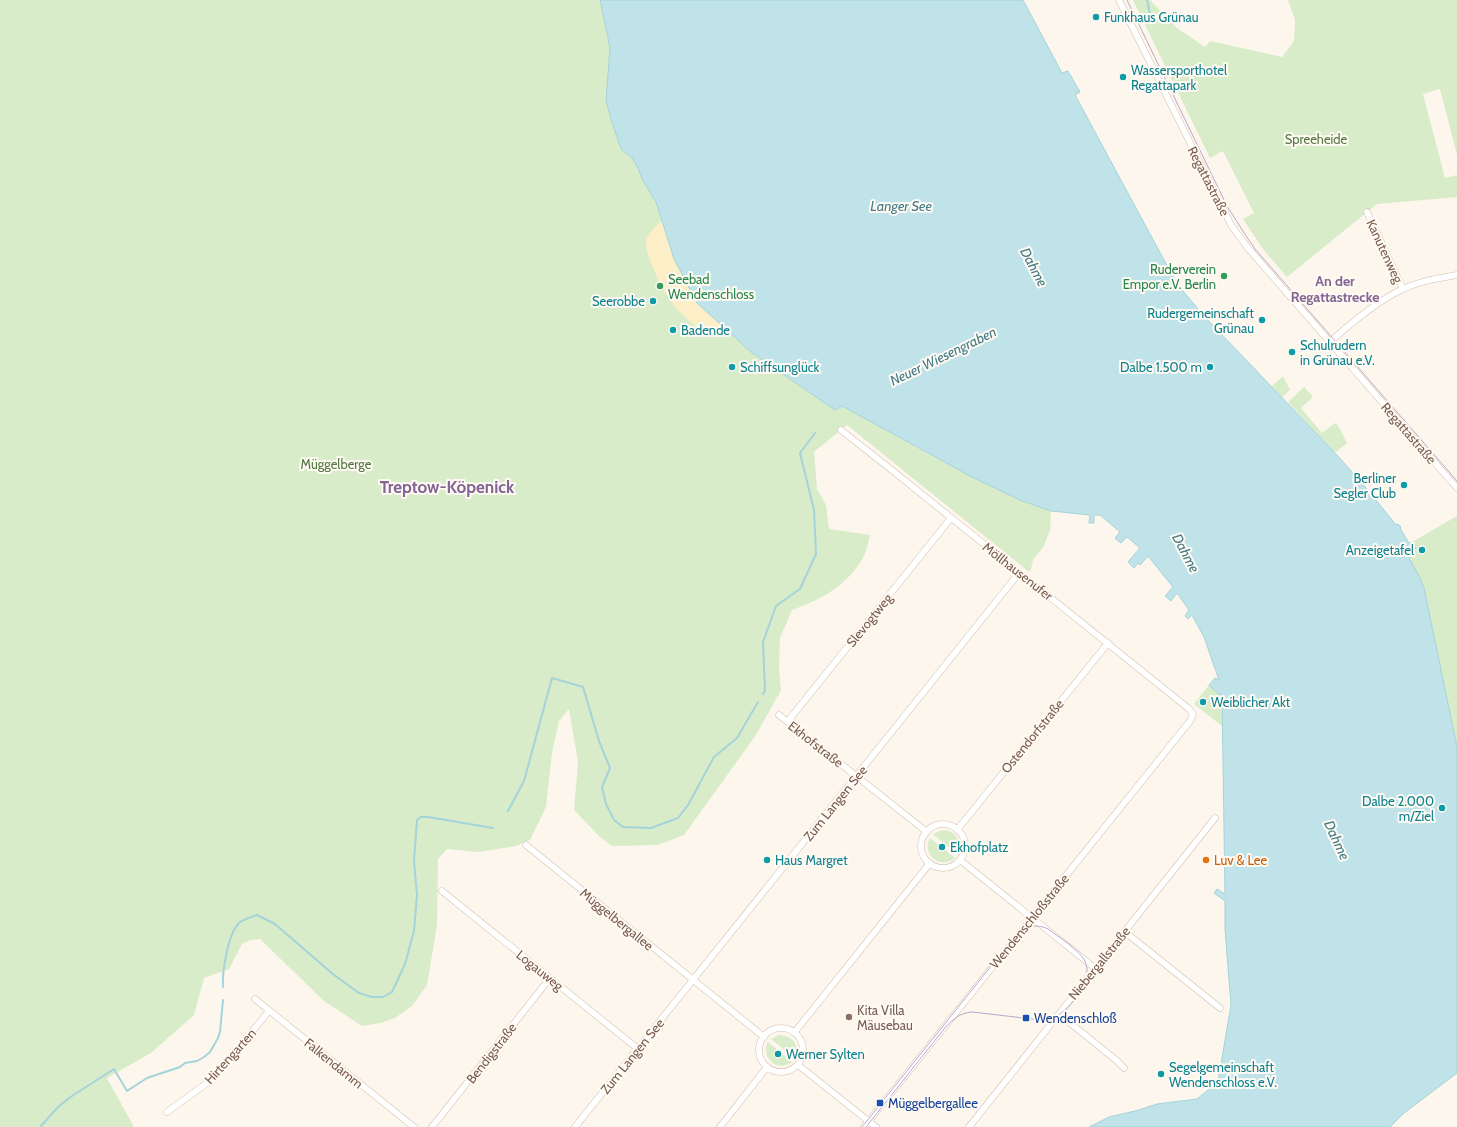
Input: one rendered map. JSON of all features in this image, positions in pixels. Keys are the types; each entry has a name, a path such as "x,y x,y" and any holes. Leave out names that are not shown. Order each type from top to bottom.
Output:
{"street":[{"name":"Regattastraße","path":"1119,0 1231,224 1247,247 1457,488"},
{"name":"Kanutenweg","path":"1367,212 1403,289"},
{"path":"1330,342 1373,307 1403,289 1432,280 1457,275"},
{"name":"Möllhausenufer","path":"841,430 1108,643 1188,708 1193,714"},
{"name":"Slevogtweg","path":"788,722 951,518"},
{"name":"Zum Langen See","path":"576,1127 1019,572"},
{"name":"Ostendorfstraße","path":"957,830 1108,643"},
{"name":"Wendenschloßstraße","path":"864,1127 1190,721 1193,714"},
{"name":"Ekhofstraße","path":"779,715 927,832"},
{"name":"Niebergallstraße","path":"969,1127 1215,818"},
{"path":"945,824 952,826 957,830 964,841 965,847 960,860 949,867 942,868 930,863 922,852 923,838 927,832 932,827 945,824"},
{"name":"Müggelbergallee","path":"526,845 764,1037"},
{"path":"960,860 1096,969"},
{"path":"794,1033 930,863"},
{"name":"Logauweg","path":"442,892 638,1048"},
{"path":"1124,932 1220,1008"},
{"name":"Bendigstraße","path":"432,1127 550,978"},
{"name":"Falkendamm","path":"255,999 414,1127"},
{"name":"Hirtengarten","path":"167,1112 214,1078 269,1011"},
{"path":"1059,1014 1124,1068"},
{"path":"781,1028 794,1033 799,1037 803,1048 801,1060 798,1065 786,1072 780,1072 767,1067 760,1053 761,1042 764,1037 771,1031 781,1028"},
{"path":"798,1065 876,1127"},
{"path":"720,1127 767,1067"}],"green space":[{"name":"Müggelberge","path":"0,0 600,0 610,49 606,100 611,119 621,149 632,158 642,179 656,202 697,303 751,352 835,410 842,406 970,476 1051,511 1050,530 1044,546 1033,560 1029,572 847,425 814,452 817,489 826,505 829,529 870,535 867,548 861,561 854,570 831,592 813,602 792,610 780,638 779,669 781,690 756,735 684,835 658,845 612,846 600,837 574,810 578,762 569,709 559,721 552,753 546,807 530,840 516,846 479,852 447,849 438,859 437,925 427,985 412,1006 395,1018 380,1023 362,1026 324,1001 260,939 250,940 242,944 229,969 204,978 194,1015 151,1053 107,1078 134,1127 0,1127"},
{"name":"Spreeheide","path":"1133,0 1150,0 1177,28 1205,47 1210,41 1282,57 1294,41 1295,20 1288,0 1457,0 1457,155 1440,89 1423,94 1445,178 1457,175 1457,197 1377,204 1287,277 1263,249 1243,219 1254,213 1223,151 1210,158"},
{"path":"1283,376 1290,390 1282,397 1272,386"},
{"path":"1304,387 1313,397 1301,408 1322,433 1335,423 1339,427 1347,443 1336,452 1334,452 1288,402"},
{"path":"1457,516 1457,748 1424,588 1406,553 1415,548 1412,542"},
{"path":"1209,685 1222,697 1222,726 1194,704"},
{"path":"946,830 950,831 956,836 960,843 960,851 958,855 933,834"},
{"path":"930,838 955,858 944,862 938,861 930,855 928,844"},
{"path":"779,1035 792,1039 797,1049 795,1058 771,1039"},
{"path":"768,1042 792,1062 781,1066 772,1062 766,1053"}],"sand":[{"path":"663,220 674,259 697,303 724,328 707,332 697,327 680,313 661,285 650,259 646,241 650,232"}],"water":[{"name":"Langer See","path":"600,0 1023,0 1062,73 1068,71 1080,92 1075,95 1177,284 1204,316 1335,453 1363,484 1396,525 1398,524 1401,527 1400,528 1409,543 1412,542 1416,548 1407,554 1424,588 1457,747 1457,1073 1404,1113 1390,1127 1089,1127 1109,1117 1157,1104 1197,1099 1218,1082 1231,1005 1225,929 1225,901 1214,893 1217,889 1225,894 1222,697 1209,685 1215,678 1219,680 1204,637 1192,615 1188,619 1185,616 1189,610 1177,593 1171,601 1165,596 1173,587 1148,556 1140,565 1138,563 1134,568 1128,562 1140,548 1127,537 1121,543 1115,538 1120,532 1100,515 1094,515 1094,523 1089,523 1090,515 1051,511 1020,500 972,477 842,406 835,410 751,352 697,303 674,259 656,202 642,179 632,158 621,149 611,119 606,100 610,48"}],"waterway":[{"path":"1147,0 1150,14"},
{"path":"763,694 765,690 763,642 776,606 800,589 816,554 814,510 800,453 815,433"},
{"path":"508,811 524,781 552,678 583,687 599,741 610,768 602,787 606,804 614,820 623,827 651,828 678,818 688,805 714,757 737,738 758,702"},
{"path":"223,987 225,963 229,944 235,928 245,919 257,915 275,924 334,975 359,993 372,997 383,997 392,992 405,964 414,931 417,895 414,861 417,820 421,817 428,817 493,828"},
{"path":"41,1126 59,1106 114,1069 127,1091 147,1078 180,1067 185,1063 197,1061 204,1057 210,1052 218,1038 220,1032 223,1000"}],"tram line":[{"path":"1127,0 1227,206 1246,236 1255,249 1457,481"},
{"path":"862,1127 1016,935 1031,927 1044,927 1078,952 1085,961 1087,968 1084,985 1074,1000 1061,1013 1053,1018 1041,1020 972,1012 960,1015 944,1029 866,1127"}],"place":[{"name":"Funkhaus Grünau","path":"1096,17"},
{"name":"Wassersporthotel Regattapark","path":"1123,77"},
{"name":"Ruderverein Empor e.V. Berlin","path":"1224,276"},
{"name":"Seebad Wendenschloss","path":"660,286"},
{"name":"Seerobbe","path":"653,301"},
{"name":"Rudergemeinschaft Grünau","path":"1262,320"},
{"name":"Badende","path":"673,330"},
{"name":"Schulrudern in Grünau e.V.","path":"1292,352"},
{"name":"Schiffsunglück","path":"732,367"},
{"name":"Dalbe 1.500 m","path":"1210,367"},
{"name":"Berliner Segler Club","path":"1404,485"},
{"name":"Anzeigetafel","path":"1422,550"},
{"name":"Weiblicher Akt","path":"1203,702"},
{"name":"Dalbe 2.000 m/Ziel","path":"1442,808"},
{"name":"Ekhofplatz","path":"942,847"},
{"name":"Haus Margret","path":"767,860"},
{"name":"Luv & Lee","path":"1206,860"},
{"name":"Kita Villa Mäusebau","path":"849,1017"},
{"name":"Wendenschloß","path":"1026,1018"},
{"name":"Werner Sylten","path":"778,1054"},
{"name":"Segelgemeinschaft Wendenschloss e.V.","path":"1161,1074"},
{"name":"Müggelbergallee","path":"880,1103"}],"district":[{"name":"An der Regattastrecke","path":"1335,290"},
{"name":"Treptow-Köpenick","path":"447,487"}],"water label":[{"name":"Dahme","path":"1034,267"},
{"name":"Neuer Wiesengraben","path":"943,356"},
{"name":"Dahme","path":"1186,553"},
{"name":"Dahme","path":"1337,840"}]}
